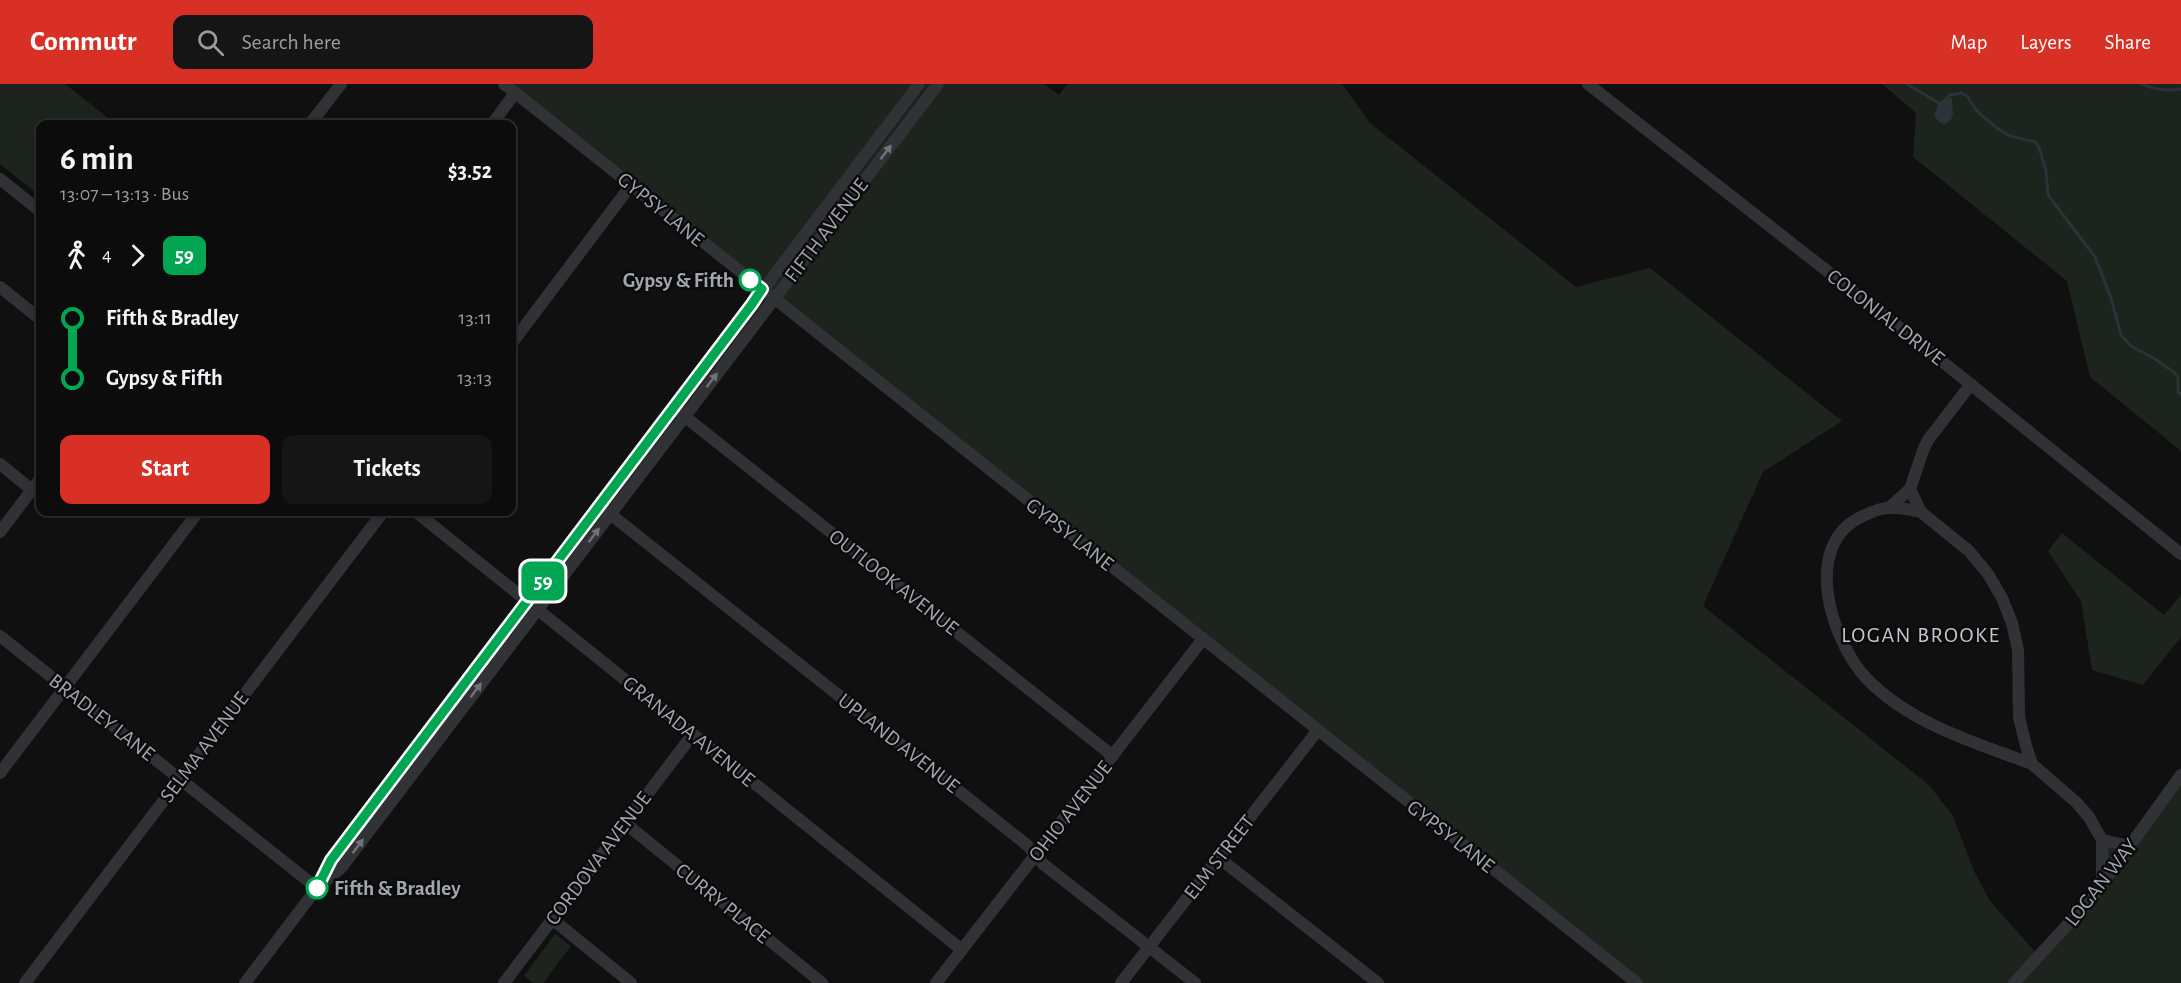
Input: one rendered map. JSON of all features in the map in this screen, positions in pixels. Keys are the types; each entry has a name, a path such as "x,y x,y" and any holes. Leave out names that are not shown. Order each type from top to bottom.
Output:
{"street":[{"path":"313,120 341,84"},
{"name":"GYPSY LANE","path":"504,84 1632,981"},
{"name":"FIFTH AVENUE","path":"245,983 317,888 331,860 533,605 610,514 762,289 920,84"},
{"name":"FIFTH AVENUE","path":"533,605 600,506 774,298 938,84"},
{"name":"COLONIAL DRIVE","path":"1588,84 1971,384 2181,554"},
{"path":"495,120 515,93"},
{"path":"0,179 36,208"},
{"path":"516,338 631,185"},
{"path":"0,287 36,316"},
{"path":"1971,384 1928,440 1910,489 1890,507 1854,521 1844,529 1834,544 1827,578 1829,603 1840,638 1863,673 1896,703 1940,729 2032,764 2077,803 2089,817 2102,840 2102,885"},
{"name":"OUTLOOK AVENUE","path":"680,413 1113,756"},
{"path":"0,464 32,490"},
{"path":"0,532 36,484"},
{"path":"1910,489 1921,512 1969,552 1988,574 2002,598 2012,623 2018,650 2019,717 2032,764"},
{"name":"UPLAND AVENUE","path":"600,506 1027,844 1043,864 1195,983"},
{"path":"1890,507 1921,512"},
{"path":"0,773 195,516"},
{"name":"SELMA AVENUE","path":"25,983 380,516"},
{"name":"GRANADA AVENUE","path":"421,516 962,950"},
{"name":"BRADLEY LANE","path":"0,636 317,888"},
{"name":"OHIO AVENUE","path":"936,983 1203,639"},
{"name":"ELM STREET","path":"1121,983 1318,730"},
{"name":"CORDOVA AVENUE","path":"504,983 693,734"},
{"path":"2003,753 2024,737"},
{"name":"LOGAN WAY","path":"2014,983 2102,885 2181,775"},
{"name":"CURRY PLACE","path":"624,823 822,983"},
{"path":"2102,840 2130,846"},
{"path":"1219,858 1378,983"},
{"path":"552,919 631,983"}],"shaded area":[{"path":"0,84 65,84 111,120 36,120 36,193 0,164"},
{"path":"504,84 1044,84 1059,95 1067,84 1342,84 1370,123 1576,287 1650,268 1842,421 1763,472 1703,606 1929,785 1953,816 1973,869 1990,901 2039,956 2102,885 2102,840 2130,846 2181,775 2181,983 1637,983 774,299 341,868 317,888 762,289"},
{"path":"1882,84 2181,84 2181,451 2090,377 2067,281 1913,157 1916,113"},
{"path":"1948,95 1952,99 1953,113 1951,120 1944,124 1939,122 1934,115 1939,103"},
{"path":"2062,533 2164,615 2181,595 2181,637 2143,685 2092,670 2081,601 2048,551"},
{"path":"555,934 571,946 543,983 533,983 524,976"}],"waterway":[{"path":"1907,84 1939,103"},
{"path":"2142,84 2161,90 2181,89"},
{"path":"1950,95 1961,93 1967,96 1977,111 1998,129 2010,136 2035,142 2039,147 2046,171 2048,195 2095,257 2111,298 2121,335 2131,346 2175,373 2178,378 2178,392 2181,394"}],"bus line":[{"name":"59","path":"317,888 331,860 752,304 762,289 750,280"}],"place":[{"name":"Gypsy & Fifth","path":"750,280"},
{"name":"Fifth & Bradley","path":"317,888"}],"district":[{"name":"LOGAN BROOKE","path":"1921,634"}]}
